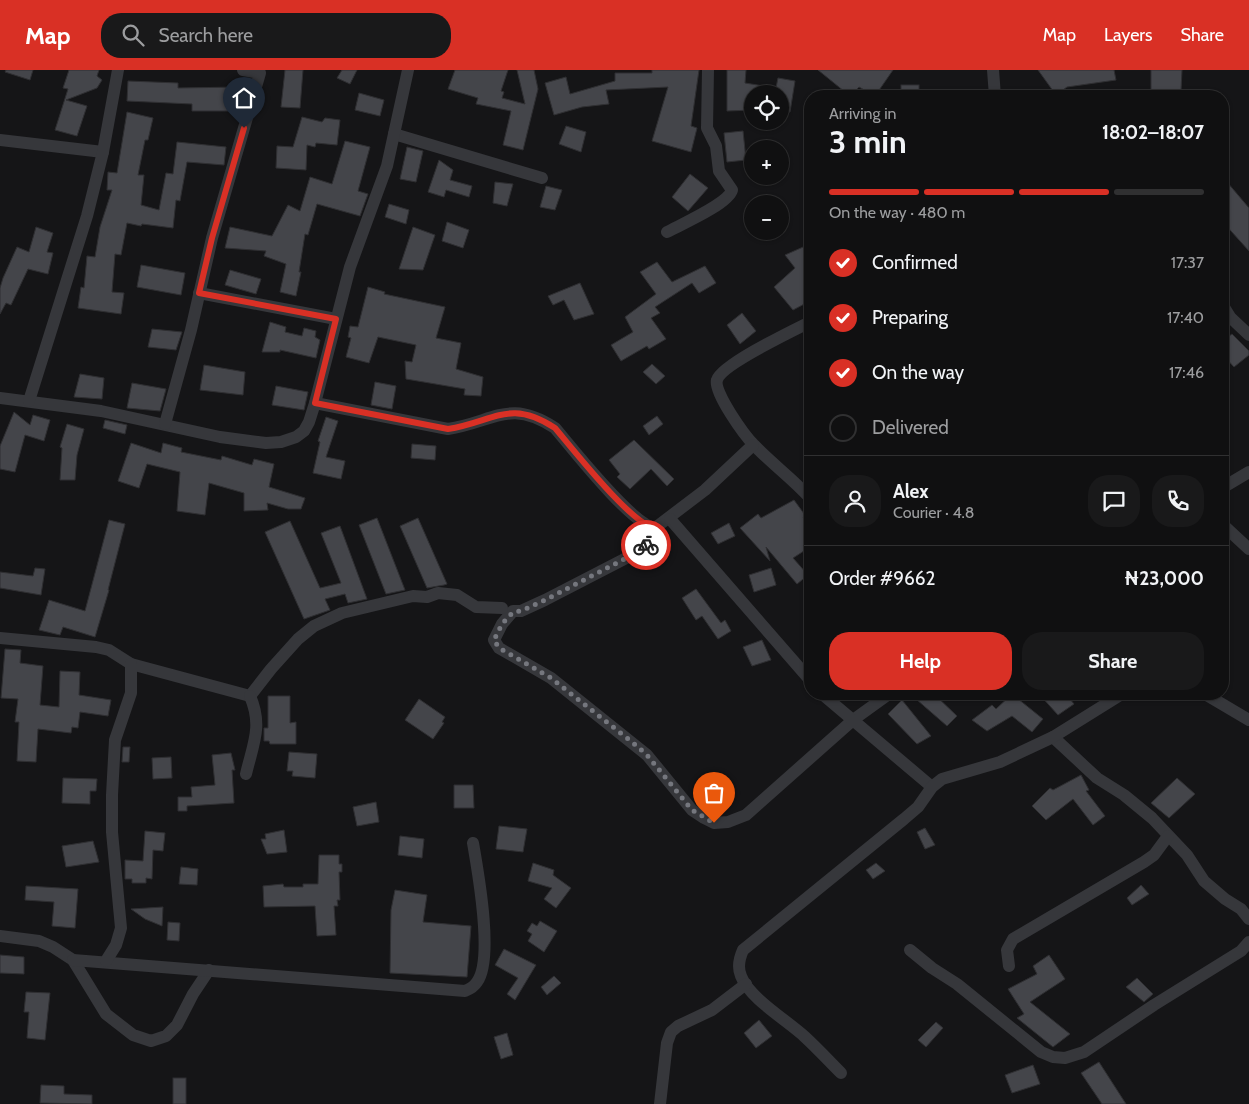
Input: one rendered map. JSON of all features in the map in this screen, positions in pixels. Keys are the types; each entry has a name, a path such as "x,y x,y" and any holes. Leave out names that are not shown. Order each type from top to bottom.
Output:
{"street":[{"path":"28,401 87,216 103,152 118,70"},
{"path":"165,424 212,238 261,72 243,70"},
{"path":"0,398 101,411 228,438 281,442 296,437 304,431 315,403 350,267 387,166 408,70"},
{"path":"667,232 721,203 731,195 732,190 719,171 716,146 707,128 708,70"},
{"path":"992,70 994,90"},
{"path":"394,134 542,178"},
{"path":"0,140 103,152"},
{"path":"199,293 336,319"},
{"path":"1229,320 1249,335"},
{"path":"804,325 751,353 721,374 717,380 716,387 724,403 753,445 777,464 804,492"},
{"path":"315,403 448,429 462,427 502,413 525,412 541,418 555,428 624,506 648,527 655,528 670,519 705,490 753,445"},
{"path":"1229,484 1249,472"},
{"path":"670,519 804,673"},
{"path":"655,528 653,539 638,552 545,600 521,611 513,612 502,624 494,640 499,648 551,678 640,748 692,810 714,823 728,822 746,815 853,720 881,700"},
{"path":"1229,530 1249,549"},
{"path":"250,696 270,668 298,640 314,626 342,612 413,596 427,597 438,593 457,595 476,607 502,608"},
{"path":"0,638 96,647 109,650 131,664 250,696"},
{"path":"106,961 116,946 121,928 112,832 112,795 115,740 130,693 131,664"},
{"path":"246,774 257,723 257,713 250,696"},
{"path":"829,700 932,786"},
{"path":"841,1073 746,984 738,968 739,958 743,950 904,819 918,806 932,786 955,773 1000,762 1053,737 1112,700"},
{"path":"1215,700 1249,720"},
{"path":"1053,737 1097,778 1124,795 1152,818 1187,855 1204,881 1225,899 1241,909 1249,920"},
{"path":"1009,966 1007,950 1014,940 1144,862 1154,855 1168,836"},
{"path":"73,960 106,961 465,991 477,984 483,964 483,916 473,843"},
{"path":"0,936 39,941 53,946 73,960 106,1014 133,1035 151,1041 166,1036 177,1024 193,994 209,970"},
{"path":"910,950 932,968 957,984 1041,1052 1053,1057 1065,1058 1084,1052 1154,1004 1241,951 1249,942"},
{"path":"660,1104 666,1043 671,1032 678,1026 712,1010 746,984"}],"building":[{"path":"6,70 33,70 30,80 5,72"},
{"path":"69,70 99,70 97,76 102,80 97,88 66,100 87,106 77,136 55,130 68,89 63,88"},
{"path":"285,70 303,70 300,108 281,107"},
{"path":"342,70 357,70 350,84 337,78"},
{"path":"455,70 508,70 501,91 504,92 502,98 525,104 517,70 534,70 538,89 523,150 503,145 511,111 476,104 478,98 448,89"},
{"path":"652,70 699,70 691,126 697,128 691,152 652,141 668,87 606,90 609,104 582,107 554,115 545,83 566,77 570,94 615,81 615,73 652,73"},
{"path":"727,70 746,70 745,83 757,85 744,85 744,110 727,111"},
{"path":"818,70 893,70 879,90 864,90 859,87 856,90 843,90"},
{"path":"1038,70 1114,70 1116,80 1067,87 1063,90 1052,90"},
{"path":"1151,70 1182,70 1181,90 1151,90"},
{"path":"778,78 795,81 790,112 789,85 777,85"},
{"path":"128,81 178,83 178,88 239,87 239,111 192,111 192,104 127,101"},
{"path":"901,85 919,85 919,90 901,90"},
{"path":"359,93 384,100 380,116 355,110"},
{"path":"127,112 153,118 148,140 145,140 138,175 144,175 141,205 159,210 166,173 173,174 177,142 226,147 224,165 187,162 180,201 176,200 173,228 127,223 121,255 115,254 112,292 124,293 121,314 78,308 81,287 84,288 87,256 95,257 100,227 112,190 107,190 108,172 117,173"},
{"path":"302,117 322,122 325,118 340,120 337,145 316,143 315,147 307,145 306,170 276,168 277,146 293,147"},
{"path":"566,126 586,132 581,152 559,144"},
{"path":"743,131 744,160 727,162 724,133"},
{"path":"345,141 370,147 358,191 368,194 360,216 317,204 308,235 305,234 299,272 301,272 296,296 280,292 286,264 264,256 266,251 225,248 230,227 272,236 288,205 300,211 310,177 332,184"},
{"path":"407,147 423,151 416,182 400,179"},
{"path":"439,160 453,170 450,180 472,186 469,197 446,190 444,197 428,192"},
{"path":"690,174 708,188 688,211 672,197"},
{"path":"495,182 513,184 507,206 493,203"},
{"path":"1229,184 1249,208 1249,251 1229,229"},
{"path":"546,186 562,190 555,210 540,207"},
{"path":"389,204 409,210 406,224 385,217"},
{"path":"447,222 469,230 463,248 442,241"},
{"path":"36,227 53,233 47,252 53,253 48,274 28,269 11,305 6,303 0,314 0,288 3,278 17,247 29,252"},
{"path":"413,227 435,235 423,270 399,269"},
{"path":"804,247 804,304 793,310 774,287 795,268 785,255"},
{"path":"657,262 672,282 705,266 716,283 699,293 692,283 655,307 660,313 651,318 666,339 649,349 647,346 621,361 611,345 633,332 625,317 656,294 640,272"},
{"path":"141,265 185,273 181,295 137,287"},
{"path":"230,270 261,279 256,294 225,285"},
{"path":"580,283 594,314 574,320 564,300 553,305 548,296"},
{"path":"368,287 385,292 384,294 445,307 436,338 461,343 456,369 483,377 481,396 464,395 465,389 406,379 405,361 412,362 416,345 378,337 369,363 346,357 351,338 348,337 350,326 358,327"},
{"path":"742,313 756,331 740,344 727,325"},
{"path":"270,322 286,327 285,332 302,336 304,328 316,331 315,337 320,340 316,358 280,350 280,352 262,352"},
{"path":"152,329 182,332 176,350 148,347"},
{"path":"1232,334 1249,351 1249,355 1234,367 1229,362 1229,336"},
{"path":"652,364 665,376 656,384 643,372"},
{"path":"204,365 245,372 243,395 200,390"},
{"path":"80,374 104,378 102,399 74,397"},
{"path":"375,382 396,386 392,409 371,405"},
{"path":"132,383 166,389 160,411 127,408"},
{"path":"276,386 308,392 304,410 272,405"},
{"path":"14,412 30,425 33,415 50,420 44,441 25,435 15,472 0,469 0,446"},
{"path":"657,416 663,424 649,435 643,426"},
{"path":"326,417 338,421 326,457 345,461 341,479 313,473 320,442 318,441"},
{"path":"105,420 127,425 125,434 103,428"},
{"path":"67,424 84,429 77,455 75,480 60,480 62,448 60,447"},
{"path":"634,440 674,479 667,486 651,469 630,489 617,477 620,474 609,460"},
{"path":"131,443 161,453 163,443 182,448 181,452 221,460 222,456 252,465 254,459 274,464 269,487 305,498 301,509 288,509 267,503 268,510 244,511 244,493 209,483 205,515 177,511 180,472 147,464 139,488 118,481"},
{"path":"412,444 436,446 435,460 411,458"},
{"path":"794,500 804,514 804,551 793,558 804,570 804,578 797,584 766,547 770,561 740,528 758,514 761,518"},
{"path":"377,518 405,590 386,594 359,525"},
{"path":"418,518 447,584 427,588 400,526"},
{"path":"109,520 125,524 95,637 63,627 60,635 39,630 49,600 85,611"},
{"path":"290,521 320,588 341,583 321,533 340,526 367,599 348,603 345,594 325,599 330,610 304,619 265,532"},
{"path":"729,523 735,536 718,544 711,533"},
{"path":"35,568 45,569 41,595 0,588 0,572 33,576"},
{"path":"771,568 776,585 754,592 749,575"},
{"path":"696,589 721,623 725,620 731,631 718,639 702,616 696,620 682,598"},
{"path":"762,640 771,660 752,666 743,647"},
{"path":"5,649 21,650 20,663 43,666 40,705 59,707 60,671 80,672 79,695 111,700 108,716 80,712 78,728 72,727 71,733 38,729 36,762 17,761 19,722 15,722 18,699 1,698"},
{"path":"268,696 290,696 290,723 296,722 296,744 270,744 269,741 264,741 264,728 268,728"},
{"path":"419,699 445,717 442,722 444,723 433,739 405,720"},
{"path":"902,700 931,736 917,744 888,714"},
{"path":"917,700 940,700 957,716 947,726"},
{"path":"1006,700 1019,700 1043,719 1032,732 1012,716 987,731 972,720 992,705 996,709"},
{"path":"1044,700 1071,700 1074,704 1058,715"},
{"path":"123,747 130,747 129,762 122,762"},
{"path":"289,752 317,754 315,778 292,776 293,771 287,771"},
{"path":"231,753 235,770 232,770 234,803 187,806 187,811 178,811 178,797 192,797 191,787 215,785 212,755"},
{"path":"171,757 172,778 153,779 152,758"},
{"path":"1081,775 1089,790 1086,791 1105,816 1093,825 1073,799 1046,820 1032,806 1050,788 1053,790"},
{"path":"63,778 97,779 96,791 90,791 90,804 62,803"},
{"path":"1177,778 1195,794 1169,818 1151,803"},
{"path":"454,785 473,785 474,808 454,808"},
{"path":"376,802 379,822 357,826 353,807"},
{"path":"499,826 527,829 523,852 496,849"},
{"path":"925,828 935,845 925,849 917,832"},
{"path":"284,830 287,852 267,854 261,839 266,839 265,834"},
{"path":"145,831 165,833 163,851 153,850 152,879 146,878 146,883 132,883 132,879 125,879 125,860 143,861"},
{"path":"400,836 424,839 422,858 398,855"},
{"path":"93,841 99,862 66,867 62,846"},
{"path":"319,855 339,855 339,864 342,864 342,872 339,872 340,900 337,900 338,906 334,906 336,935 317,936 315,906 264,907 263,886 283,884 284,887 303,887 303,884 318,884"},
{"path":"533,863 554,870 553,875 571,888 556,908 544,899 552,888 528,881"},
{"path":"876,863 885,871 873,879 866,870"},
{"path":"181,867 198,869 197,885 179,884"},
{"path":"1141,885 1149,894 1132,905 1127,898"},
{"path":"26,886 78,889 75,928 52,926 54,902 25,900"},
{"path":"395,890 427,895 423,922 471,926 467,977 390,973 391,910"},
{"path":"163,907 162,926 145,919 131,909"},
{"path":"540,921 557,931 544,952 528,941 532,934 527,931 532,923 537,926"},
{"path":"168,922 180,923 179,941 167,940"},
{"path":"504,949 536,965 515,1000 507,994 518,978 495,965"},
{"path":"0,955 24,957 24,974 0,973"},
{"path":"1049,955 1065,979 1030,1002 1070,1034 1053,1047 1017,1018 1024,1014 1008,989 1037,974 1033,966"},
{"path":"554,976 561,983 547,995 541,987"},
{"path":"1137,978 1153,994 1144,1002 1126,987"},
{"path":"26,992 50,993 45,1040 27,1038 29,1012 24,1012"},
{"path":"759,1020 772,1036 756,1048 744,1033"},
{"path":"936,1022 943,1028 926,1047 918,1040"},
{"path":"507,1033 513,1055 501,1059 494,1037"},
{"path":"1099,1062 1126,1104 1102,1104 1081,1073"},
{"path":"1033,1065 1040,1084 1012,1093 1005,1075"},
{"path":"173,1078 186,1078 186,1104 173,1104"},
{"path":"41,1085 64,1086 64,1094 92,1095 92,1104 40,1103"}],"way so far":[{"path":"646,545 638,552 616,561 545,600 521,611 513,612 502,624 494,640 499,648 523,660 551,678 647,755 692,810 714,823"}],"route":[{"path":"244,128 212,238 199,293 336,319 315,403 448,429 462,427 502,413 525,412 541,418 555,428 624,506 648,527 655,528 653,539 646,545"}]}
